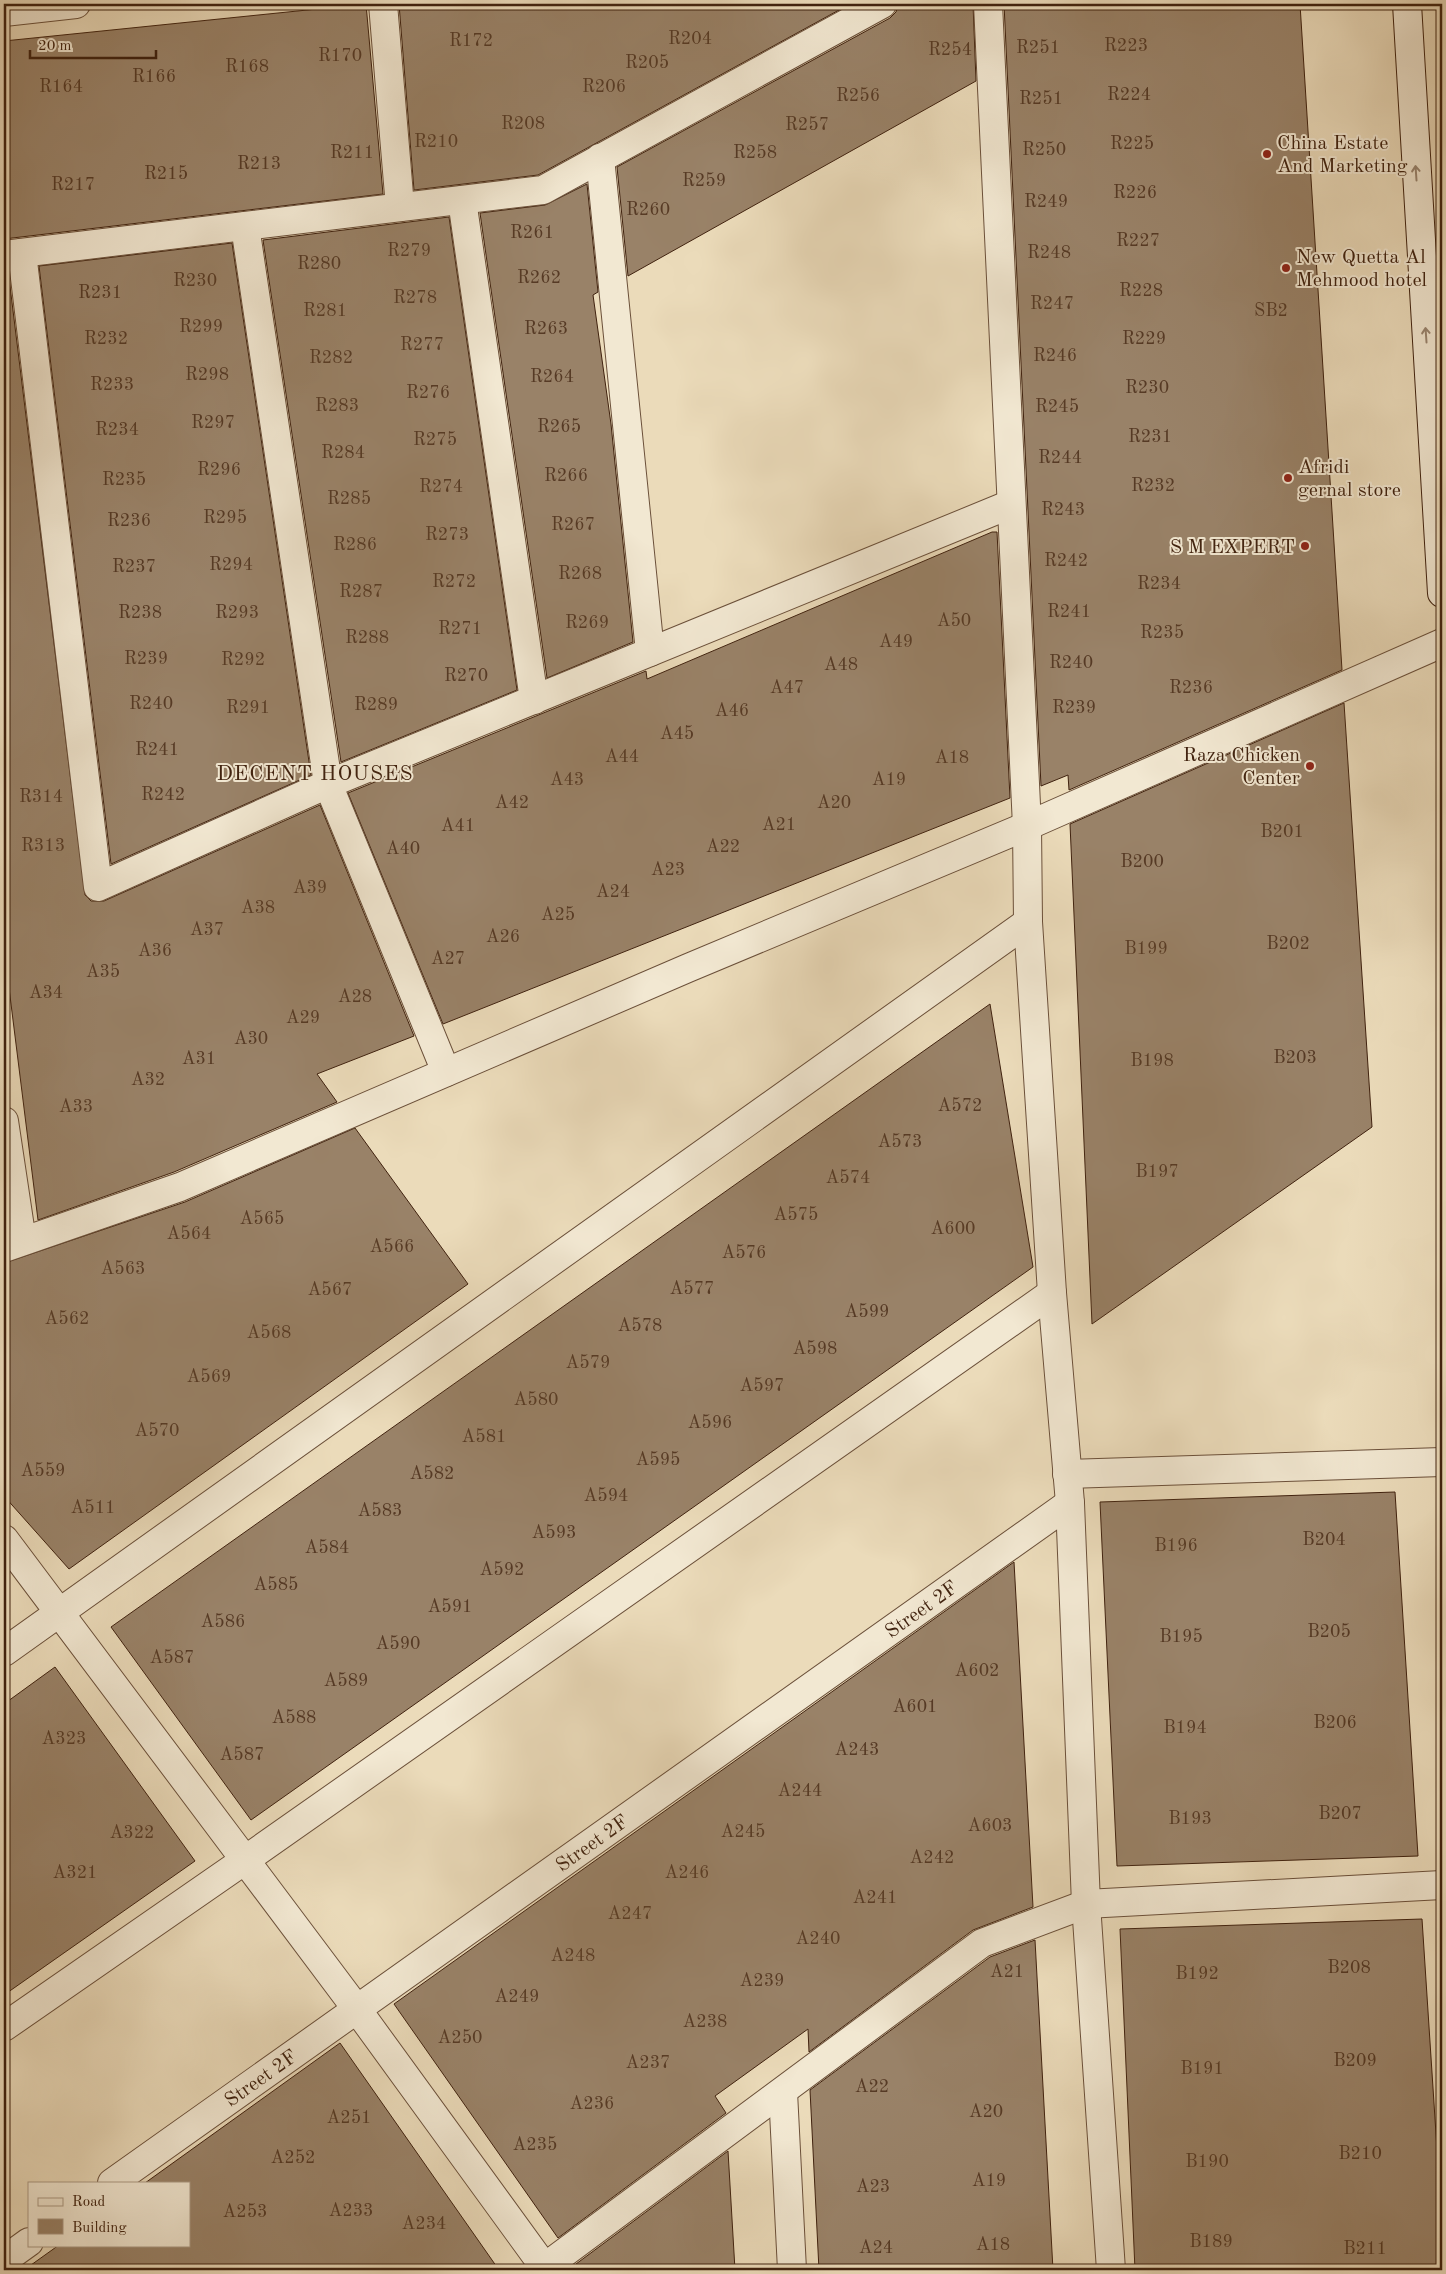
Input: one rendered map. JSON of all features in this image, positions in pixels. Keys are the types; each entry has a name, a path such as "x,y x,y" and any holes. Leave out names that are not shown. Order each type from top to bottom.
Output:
{"street":[{"path":"4,12 76,4"},
{"path":"383,4 400,207"},
{"path":"882,4 543,190 13,254 98,887 328,784 1012,504"},
{"path":"988,4 1027,826 1028,922 1052,1293 1070,1503 1086,1904 1111,2270"},
{"path":"1406,4 1442,593"},
{"path":"600,158 650,652"},
{"path":"462,200 534,700"},
{"path":"245,226 328,784 446,1072"},
{"path":"4,1121 13,1244 180,1187 1027,826 1442,643"},
{"path":"4,1652 1028,922"},
{"path":"4,2027 1052,1293"},
{"path":"1067,1474 1442,1462"},
{"name":"Street 2F","path":"113,2182 1070,1503"},
{"path":"4,1539 356,2008 543,2269 982,1943 1086,1904 1442,1885"},
{"path":"783,2092 792,2270"},
{"path":"4,2260 28,2243"}],"building":[{"path":"366,4 383,194 4,239 4,41"},
{"path":"399,4 850,4 538,175 414,190"},
{"path":"898,4 973,4 976,81 628,276 617,167 890,18 896,12"},
{"path":"1004,4 1300,4 1342,670 1069,790 1068,775 1041,786"},
{"path":"587,184 598,292 593,295 611,424 633,642 547,678 480,213 545,205"},
{"path":"449,217 517,690 341,762 263,240"},
{"path":"232,243 311,775 111,864 39,266"},
{"path":"4,270 8,270 85,895 91,901 104,901 320,805 414,1036 317,1074 337,1102 174,1172 38,1220 4,948"},
{"path":"992,532 997,532 1010,798 443,1024 348,793 646,671 647,679"},
{"path":"1344,703 1372,1127 1092,1324 1070,824"},
{"path":"990,1004 1033,1267 251,1820 111,1627"},
{"path":"355,1128 468,1284 69,1569 4,1496 4,1263 185,1202"},
{"path":"1395,1492 1418,1856 1117,1866 1100,1502"},
{"path":"1014,1562 1033,1907 973,1930 809,2052 808,2029 715,2096 726,2113 558,2238 394,2004"},
{"path":"55,1667 195,1861 4,1995 4,1704"},
{"path":"1422,1919 1442,2226 1442,2270 1135,2270 1120,1929"},
{"path":"1035,1940 1053,2270 819,2270 810,2090 990,1957"},
{"path":"340,2043 499,2270 24,2270 58,2246 190,2246 190,2182 146,2182"},
{"path":"728,2151 735,2270 581,2270 576,2264"}],"place":[{"name":"China Estate And Marketing","path":"1267,154"},
{"name":"New Quetta Al Mehmood hotel","path":"1286,268"},
{"name":"Afridi gernal store","path":"1288,478"},
{"name":"S M EXPERT","path":"1305,546"},
{"name":"Raza Chicken Center","path":"1310,766"}],"district":[{"name":"DECENT HOUSES","path":"315,773"}]}
